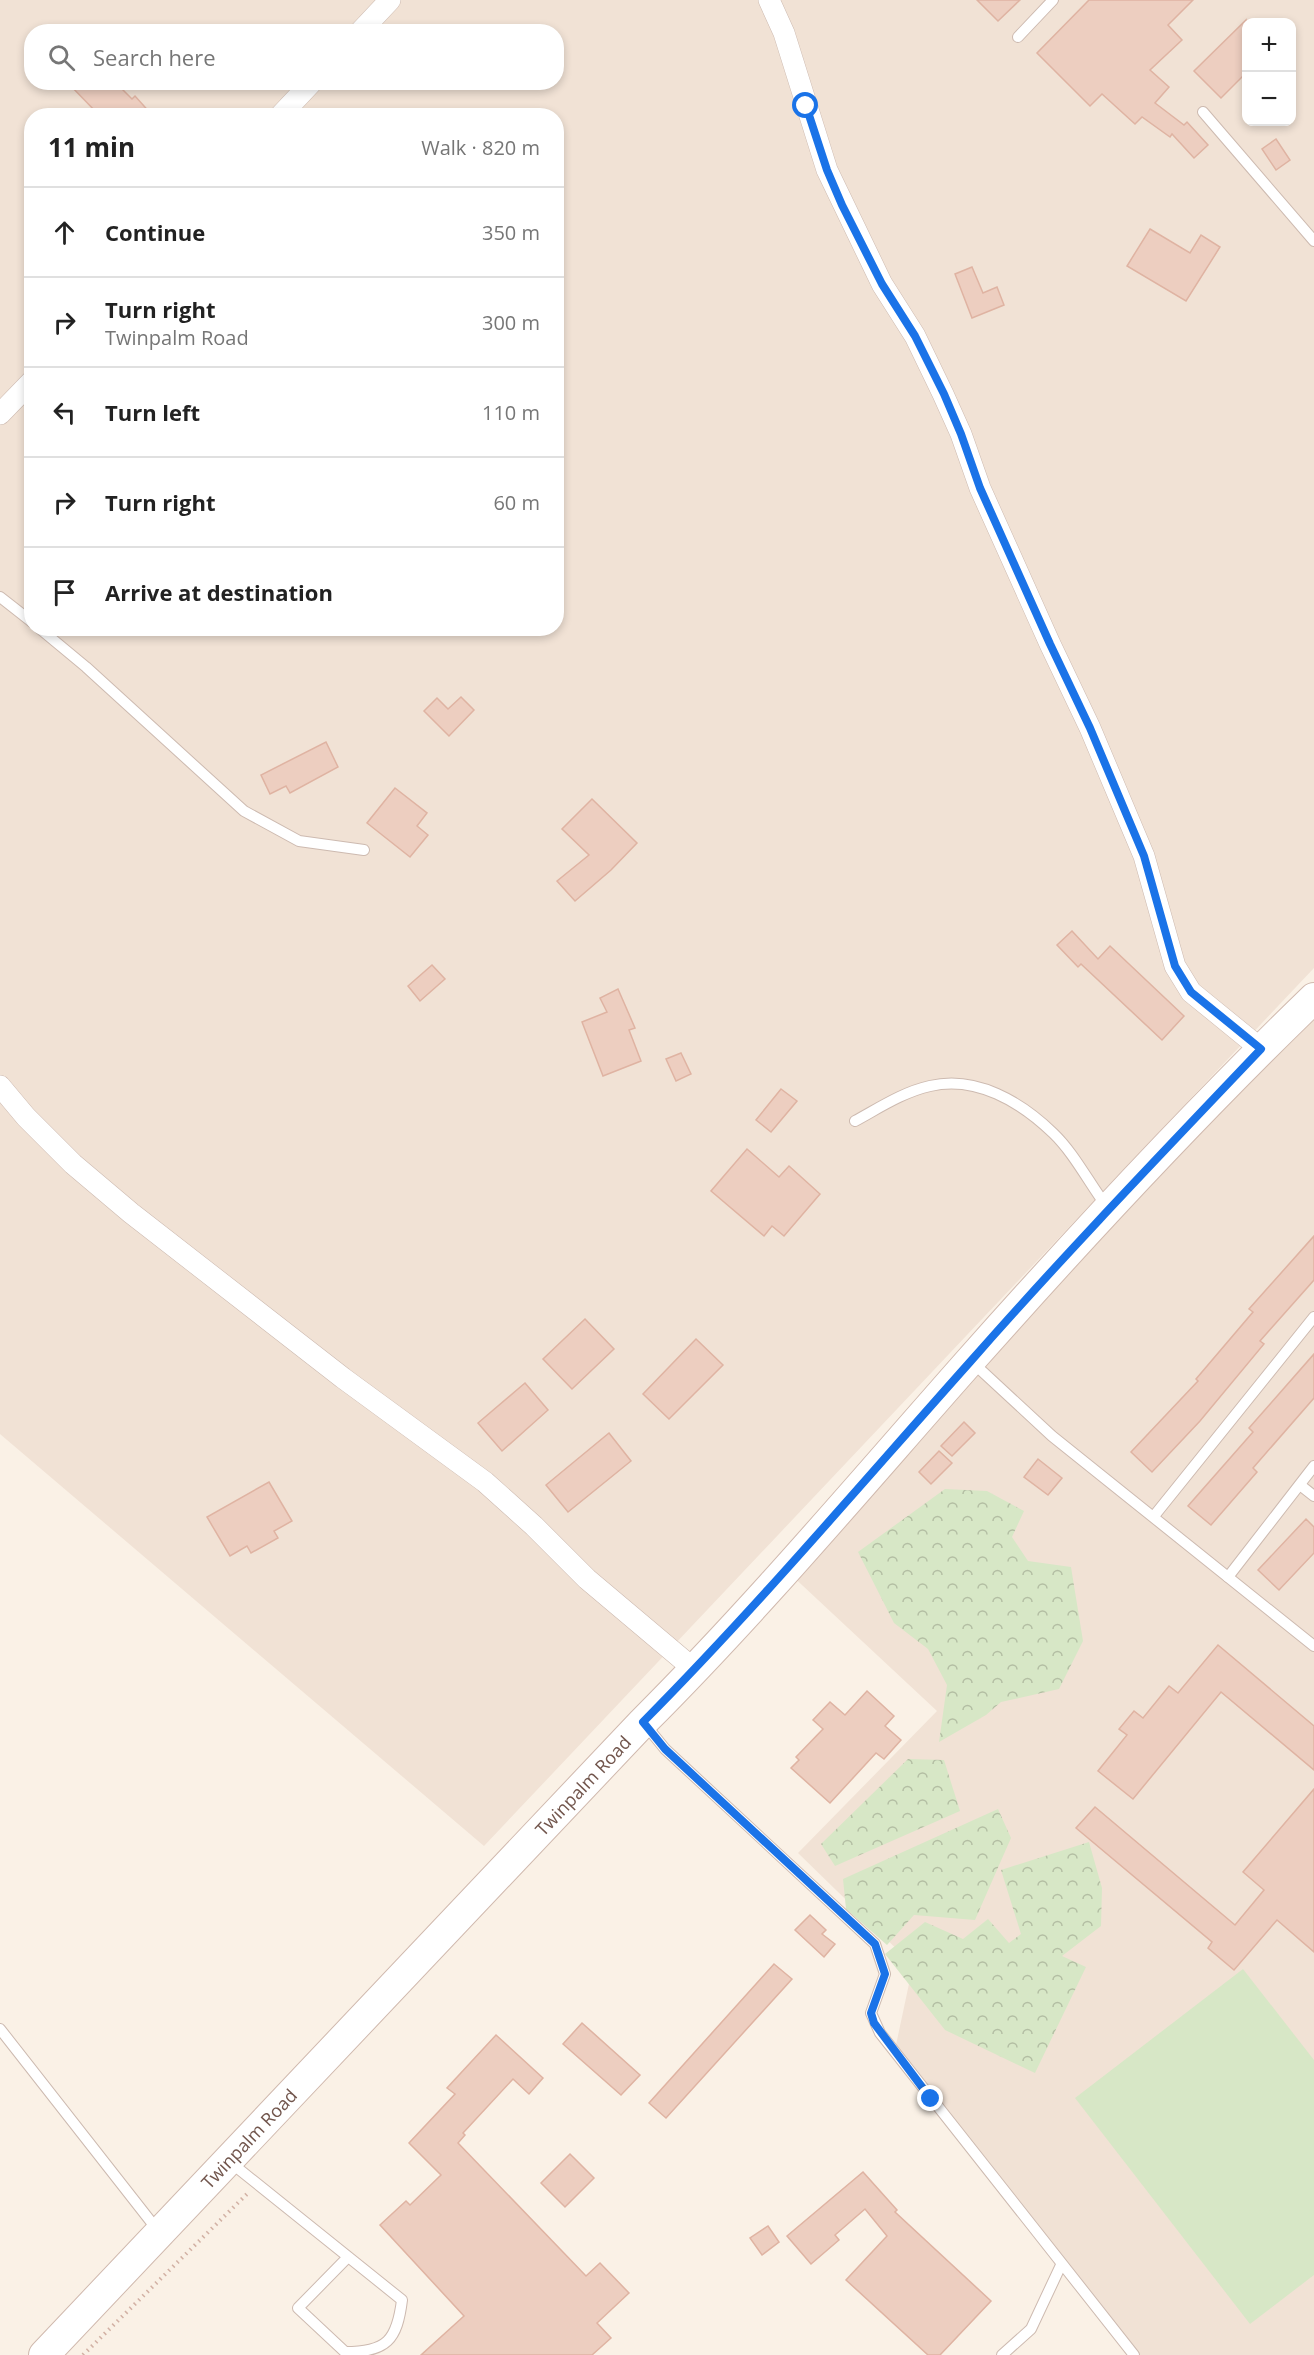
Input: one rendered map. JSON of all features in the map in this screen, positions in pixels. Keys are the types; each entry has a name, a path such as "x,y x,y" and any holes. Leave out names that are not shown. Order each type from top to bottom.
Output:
{"main road":[{"name":"Twinpalm Road","path":"44,2355 643,1722 695,1670 787,1571 971,1361 1109,1209 1261,1049 1314,999"}],"street":[{"path":"368,24 390,0"},
{"path":"769,0 784,33 827,170 838,196 882,284 915,336 944,394 980,488 1090,728 1144,856 1175,966 1191,992 1261,1049"},
{"path":"288,108 304,90"},
{"path":"0,414 24,389"},
{"path":"0,1086 81,1172 343,1378 485,1482 534,1526 587,1579 695,1670"}],"lane":[{"path":"1018,37 1053,0"},
{"path":"1203,112 1314,241"},
{"path":"0,597 24,616"},
{"path":"49,636 86,667 244,811 299,841 364,850"},
{"path":"855,1122 891,1101 930,1085 969,1084 1009,1098 1053,1133 1109,1209"},
{"path":"1154,1516 1314,1317"},
{"path":"971,1361 1052,1436 1314,1646"},
{"path":"1228,1577 1314,1466"},
{"path":"1300,1485 1314,1496"},
{"path":"643,1722 665,1749 875,1944 885,1974 871,2013 880,2033 1134,2355"},
{"path":"0,2029 159,2233"},
{"path":"228,2160 402,2300 399,2324 387,2342 366,2352 345,2352 298,2308 348,2257"},
{"path":"1002,2355 1031,2329 1061,2265"}],"path":[{"path":"83,2355 258,2184"}],"shaded area":[{"path":"0,0 1314,0 1314,968 484,1846 0,1434"},
{"path":"1314,998 1314,2355 1126,2355 1130,2348 896,2045 913,1965 798,1853 937,1711 787,1571"}],"green space":[{"path":"945,1489 987,1491 1024,1511 1012,1537 1028,1561 1071,1567 1083,1641 1059,1689 1001,1702 986,1715 939,1742 947,1685 928,1649 894,1623 858,1552"},
{"path":"908,1759 944,1760 960,1811 835,1866 821,1844"},
{"path":"998,1809 1011,1838 975,1920 914,1915 887,1945 846,1909 843,1879"},
{"path":"1089,1842 1102,1888 1101,1926 1062,1956 1086,1967 1035,2073 945,2030 885,1954 925,1922 963,1939 988,1919 1009,1943 1021,1934 1001,1870"},
{"path":"1243,1969 1314,2060 1314,2275 1250,2324 1075,2098"}],"building":[{"path":"977,0 1020,0 998,21"},
{"path":"1089,0 1193,0 1168,25 1182,40 1150,70 1169,87 1155,103 1184,125 1187,122 1208,145 1194,158 1172,134 1170,137 1142,117 1135,124 1102,94 1090,106 1037,53"},
{"path":"1242,24 1242,77 1221,98 1194,71"},
{"path":"75,90 123,90 132,99 135,96 146,108 92,108"},
{"path":"1276,139 1290,160 1276,170 1262,149"},
{"path":"1150,229 1190,253 1201,235 1220,247 1186,301 1127,266"},
{"path":"972,267 983,293 997,287 1004,305 972,318 955,274"},
{"path":"461,697 474,710 449,736 424,711 437,698 448,709"},
{"path":"326,742 338,767 290,793 286,786 270,794 261,775"},
{"path":"395,788 427,813 417,826 428,835 410,857 367,823"},
{"path":"592,799 637,843 611,870 575,901 557,881 589,855 562,829"},
{"path":"1072,931 1098,959 1110,946 1184,1016 1162,1040 1081,964 1078,967 1057,945"},
{"path":"432,965 445,979 420,1001 408,986"},
{"path":"618,989 635,1028 629,1030 641,1061 603,1076 582,1022 607,1012 600,998"},
{"path":"681,1053 691,1074 676,1081 666,1059"},
{"path":"781,1089 797,1101 771,1132 756,1120"},
{"path":"747,1149 779,1177 789,1166 820,1194 784,1236 772,1226 764,1236 711,1191"},
{"path":"1314,1236 1314,1280 1260,1341 1264,1344 1200,1421 1152,1472 1131,1452 1198,1381 1196,1379 1253,1312 1249,1309"},
{"path":"585,1319 614,1349 572,1389 543,1359"},
{"path":"696,1339 723,1365 669,1419 643,1394"},
{"path":"1314,1354 1314,1398 1253,1468 1257,1472 1211,1525 1188,1506 1253,1432 1249,1428"},
{"path":"525,1383 548,1410 502,1451 478,1423"},
{"path":"964,1422 975,1433 952,1456 941,1446"},
{"path":"609,1433 631,1461 568,1512 546,1485"},
{"path":"939,1451 952,1463 931,1484 919,1472"},
{"path":"1038,1459 1062,1478 1048,1495 1024,1477"},
{"path":"269,1482 292,1521 274,1531 278,1538 251,1553 247,1546 230,1556 207,1517"},
{"path":"1306,1519 1314,1527 1314,1553 1279,1590 1258,1570"},
{"path":"1218,1645 1314,1726 1314,1770 1221,1692 1133,1799 1098,1771 1127,1735 1119,1729 1134,1711 1143,1718 1169,1686 1178,1693"},
{"path":"867,1691 894,1716 885,1726 901,1740 884,1759 876,1753 830,1803 791,1768 799,1760 796,1757 823,1729 813,1720 830,1702 845,1715"},
{"path":"1314,1789 1314,1952 1277,1920 1234,1970 1208,1948 1212,1942 1076,1828 1095,1807 1235,1925 1264,1890 1243,1872"},
{"path":"810,1915 826,1930 822,1934 835,1944 824,1957 795,1930"},
{"path":"774,1964 792,1979 666,2118 649,2103"},
{"path":"582,2023 640,2075 621,2095 563,2044"},
{"path":"496,2035 543,2078 529,2094 513,2079 463,2133 465,2135 458,2143 586,2276 600,2263 629,2293 597,2323 611,2338 592,2355 421,2355 464,2316 380,2225 406,2201 410,2205 441,2175 409,2143 455,2094 447,2088"},
{"path":"570,2154 594,2178 565,2207 541,2183"},
{"path":"863,2172 897,2210 895,2212 991,2301 940,2355 928,2355 846,2280 887,2236 865,2209 835,2235 839,2240 811,2264 787,2236"},
{"path":"768,2226 779,2242 762,2255 750,2238"}],"route":[{"path":"806,106 827,170 842,205 882,284 915,336 944,394 980,488 1090,728 1144,856 1175,966 1191,992 1261,1049 1109,1209 971,1361 787,1571 643,1722 665,1749 875,1944 885,1974 871,2013 874,2023 931,2099"}]}
